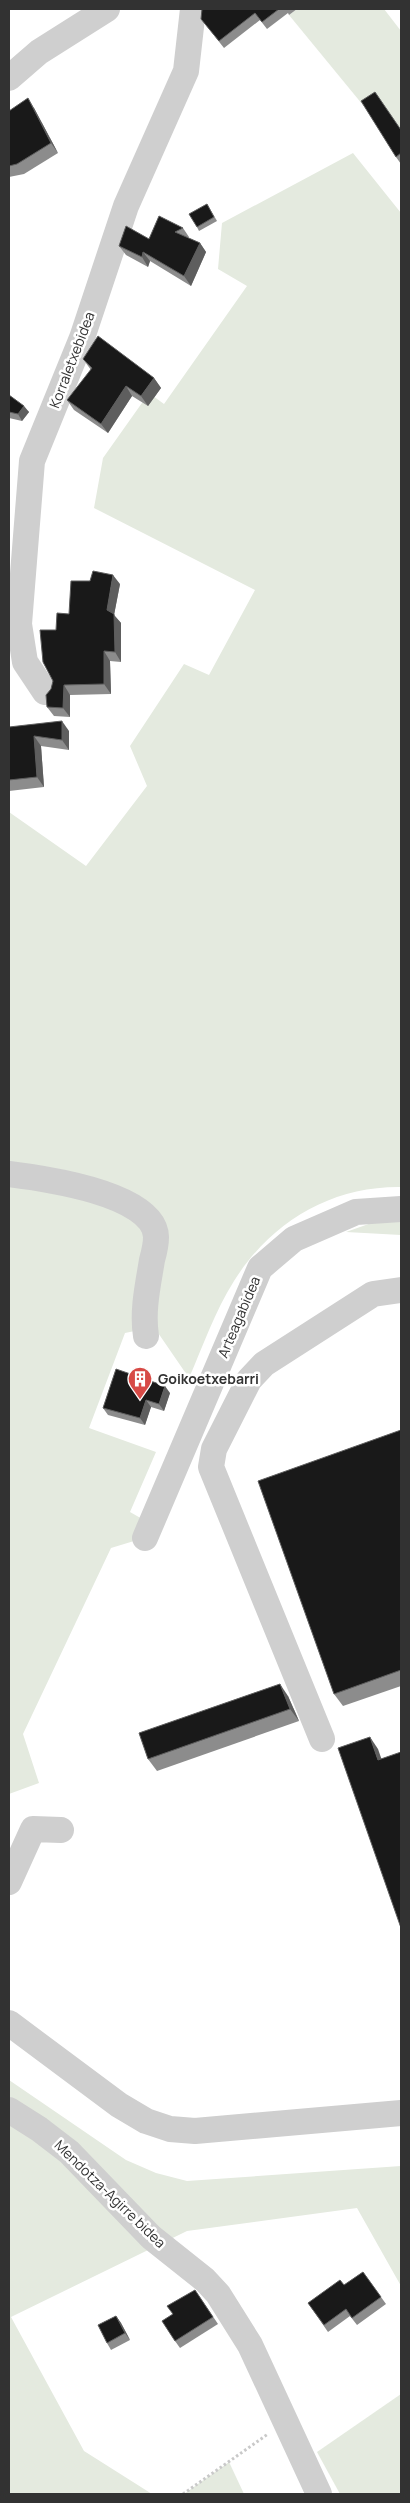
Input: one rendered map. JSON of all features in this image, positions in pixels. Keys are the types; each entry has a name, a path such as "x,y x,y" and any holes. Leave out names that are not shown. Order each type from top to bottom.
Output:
{"street":[{"path":"9,75 39,52 107,9"},
{"name":"Korraletxebidea","path":"45,692 25,662 19,624 18,502 42,432 61,396 126,206 186,71 193,9"},
{"path":"9,1174 72,1183 105,1194 132,1206 149,1221 156,1236 146,1298 144,1322 146,1336"},
{"name":"Arteagabidea","path":"145,1538 260,1268 294,1240 356,1212 401,1209"},
{"path":"322,1739 211,1467 214,1449 249,1380 264,1364 373,1294 401,1290"},
{"path":"9,1882 33,1829 60,1830"},
{"path":"9,2023 119,2105 146,2121 170,2129 195,2131 401,2113"},
{"name":"Mendotza-Agirre bidea","path":"9,2110 39,2129 69,2152 151,2237 206,2280 218,2294 250,2345 319,2494"}],"path":[{"path":"183,2494 286,2422"}],"shaded area":[{"path":"297,9 384,9 401,31 401,164 367,110 289,15"},
{"path":"353,153 401,213 401,1187 375,1188 327,1201 285,1225 266,1241 249,1260 227,1292 189,1378 154,1327 125,1333 89,1428 156,1452 130,1512 144,1520 134,1541 111,1548 23,1734 39,1783 9,1794 9,812 86,866 147,786 130,746 184,664 209,675 255,590 94,508 103,458 149,393 164,404 247,286 218,269 222,223"},
{"path":"377,1221 401,1221 401,1235 346,1232"},
{"path":"9,2080 126,2160 156,2173 187,2181 401,2166 401,2286 357,2208 187,2231 11,2317 84,2451 152,2494 9,2494"},
{"path":"401,2394 401,2494 340,2494 317,2452"},
{"path":"229,2462 244,2494 184,2494"}],"building":[{"path":"202,9 279,9 262,22 255,13 219,41 201,19"},
{"path":"375,92 401,130 401,153 396,157 361,101"},
{"path":"28,98 51,143 17,164 9,166 9,111"},
{"path":"207,204 214,217 197,227 189,214"},
{"path":"159,216 183,228 175,232 200,243 184,276 143,252 142,257 119,246 126,226 149,239"},
{"path":"98,336 154,378 141,396 126,386 101,424 67,400 92,368 83,359"},
{"path":"9,395 24,406 18,414 9,412"},
{"path":"93,571 113,575 107,610 114,614 115,652 104,651 104,684 64,685 63,708 47,707 46,695 51,689 53,681 43,662 40,630 56,630 57,613 69,614 71,581 90,581"},
{"path":"62,721 62,740 34,736 37,777 9,780 9,727"},
{"name":"Goikoetxebarri","path":"116,1369 165,1386 159,1404 146,1400 140,1418 103,1408"},
{"path":"401,1430 401,1670 334,1694 258,1481"},
{"path":"280,1684 290,1709 148,1759 139,1733"},
{"path":"370,1737 378,1760 401,1752 401,1928 338,1748"},
{"path":"363,2272 381,2297 352,2318 346,2309 324,2325 308,2303 340,2280 344,2285"},
{"path":"195,2290 213,2317 175,2341 162,2321 173,2314 167,2306"},
{"path":"116,2316 125,2333 107,2343 98,2325"}],"place":[{"name":"Goikoetxebarri","path":"140,1400"}]}
